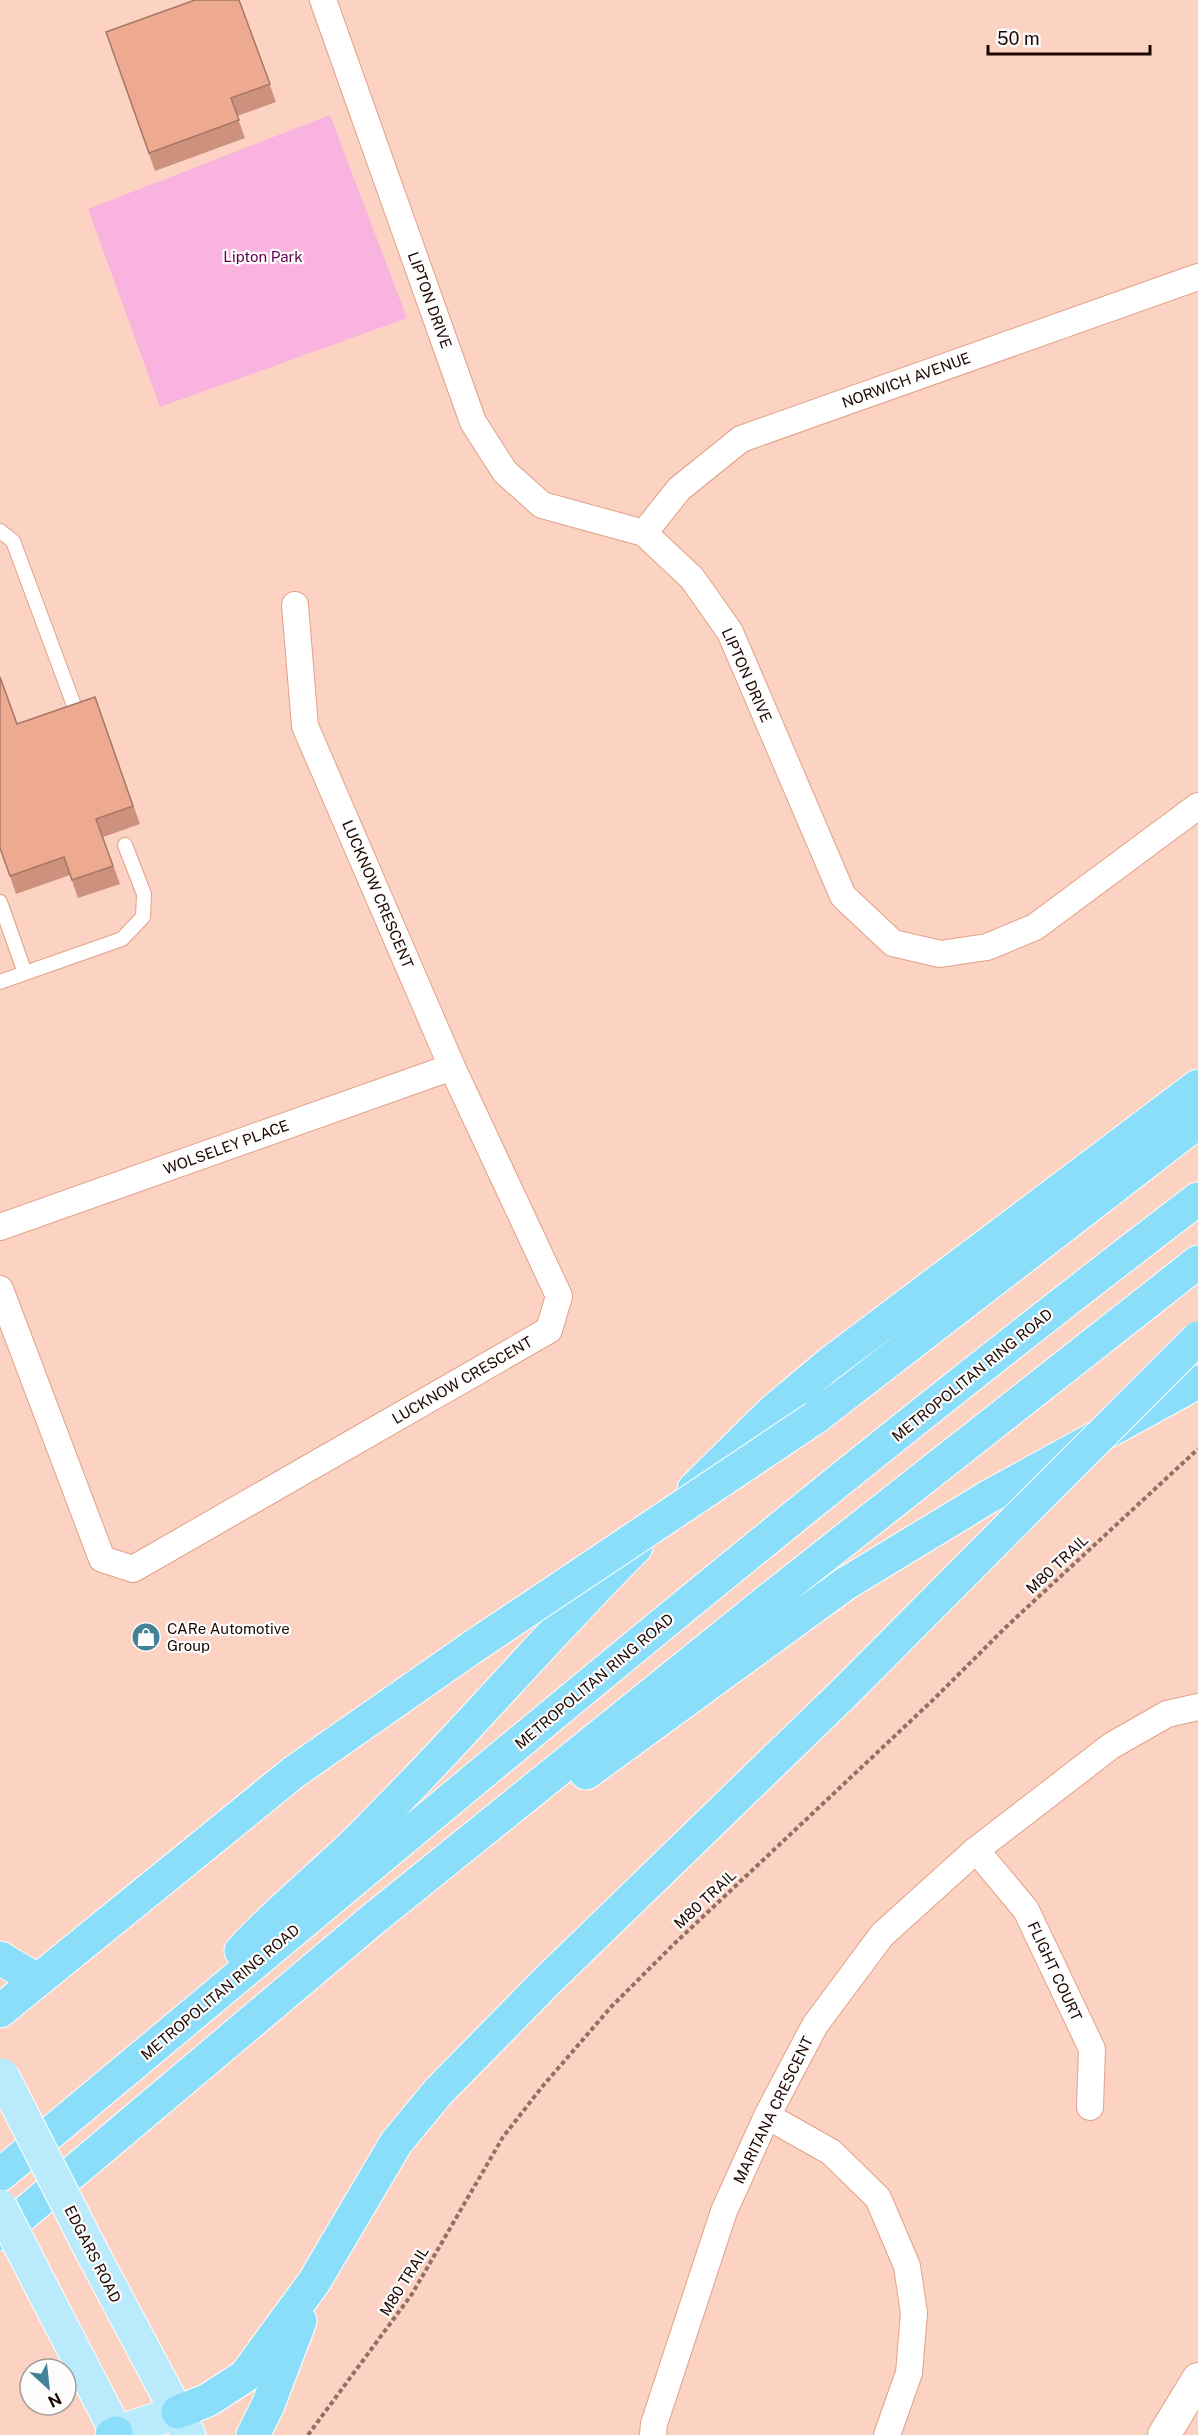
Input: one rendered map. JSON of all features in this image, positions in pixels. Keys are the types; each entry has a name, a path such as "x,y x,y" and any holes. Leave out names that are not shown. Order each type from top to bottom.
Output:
{"highway":[{"path":"136,2062 276,1914 350,1848 503,1689 593,1590 772,1412 829,1364 1198,1086"},
{"path":"816,1417 1198,1122"},
{"path":"0,2011 294,1772 474,1646 816,1417 914,1357 998,1300 1198,1148"},
{"name":"METROPOLITAN RING ROAD","path":"0,2175 667,1620 1058,1306 1198,1199"},
{"path":"0,2234 372,1920 784,1587 1198,1262"},
{"path":"184,2423 208,2400 245,2376 314,2282 396,2143 438,2092 547,1981 836,1700 1198,1338"},
{"path":"372,1920 604,1761 746,1654 845,1584 988,1497 1198,1382"},
{"path":"0,1958 37,1980"},
{"path":"253,2435 268,2405 314,2282"}],"main road":[{"name":"EDGARS ROAD","path":"1,2073 92,2253 184,2423"},
{"path":"0,2206 115,2434 184,2423"}],"street":[{"name":"LIPTON DRIVE","path":"323,0 473,422 505,472 542,504 644,533 692,578 730,632 843,896 893,943 940,954 987,947 1035,927 1198,806"},
{"name":"NORWICH AVENUE","path":"644,533 679,489 741,439 1198,277"},
{"name":"LUCKNOW CRESCENT","path":"0,1289 102,1559 133,1569 549,1330 559,1296 452,1067 305,726 295,605"},
{"name":"WOLSELEY PLACE","path":"0,1227 452,1067"},
{"name":"MARITANA CRESCENT","path":"653,2435 654,2424 724,2211 767,2116 815,2025 882,1935 976,1850 1111,1746 1167,1714 1198,1707"},
{"name":"FLIGHT COURT","path":"976,1850 1026,1910 1092,2049 1090,2107"},
{"path":"767,2116 831,2152 878,2198 907,2266 914,2313 909,2373 886,2435"},
{"path":"1164,2435 1198,2379"}],"lane":[{"path":"0,531 13,541 75,708"},
{"path":"0,982 122,939 143,917 144,894 125,844"},
{"path":"0,902 25,973"}],"path":[{"name":"M80 TRAIL","path":"308,2435 412,2295 503,2138 542,2087 611,2007 666,1952 927,1706 1006,1627 1198,1449"}],"green space":[{"name":"Lipton Park","path":"330,115 407,318 160,407 88,209"}],"building":[{"path":"195,0 239,0 270,84 231,98 239,120 149,153 106,32"},
{"path":"0,677 17,724 95,697 133,806 96,819 113,866 72,880 64,857 10,876 0,848"}],"place":[{"name":"CARe Automotive Group","path":"146,1637"}]}
